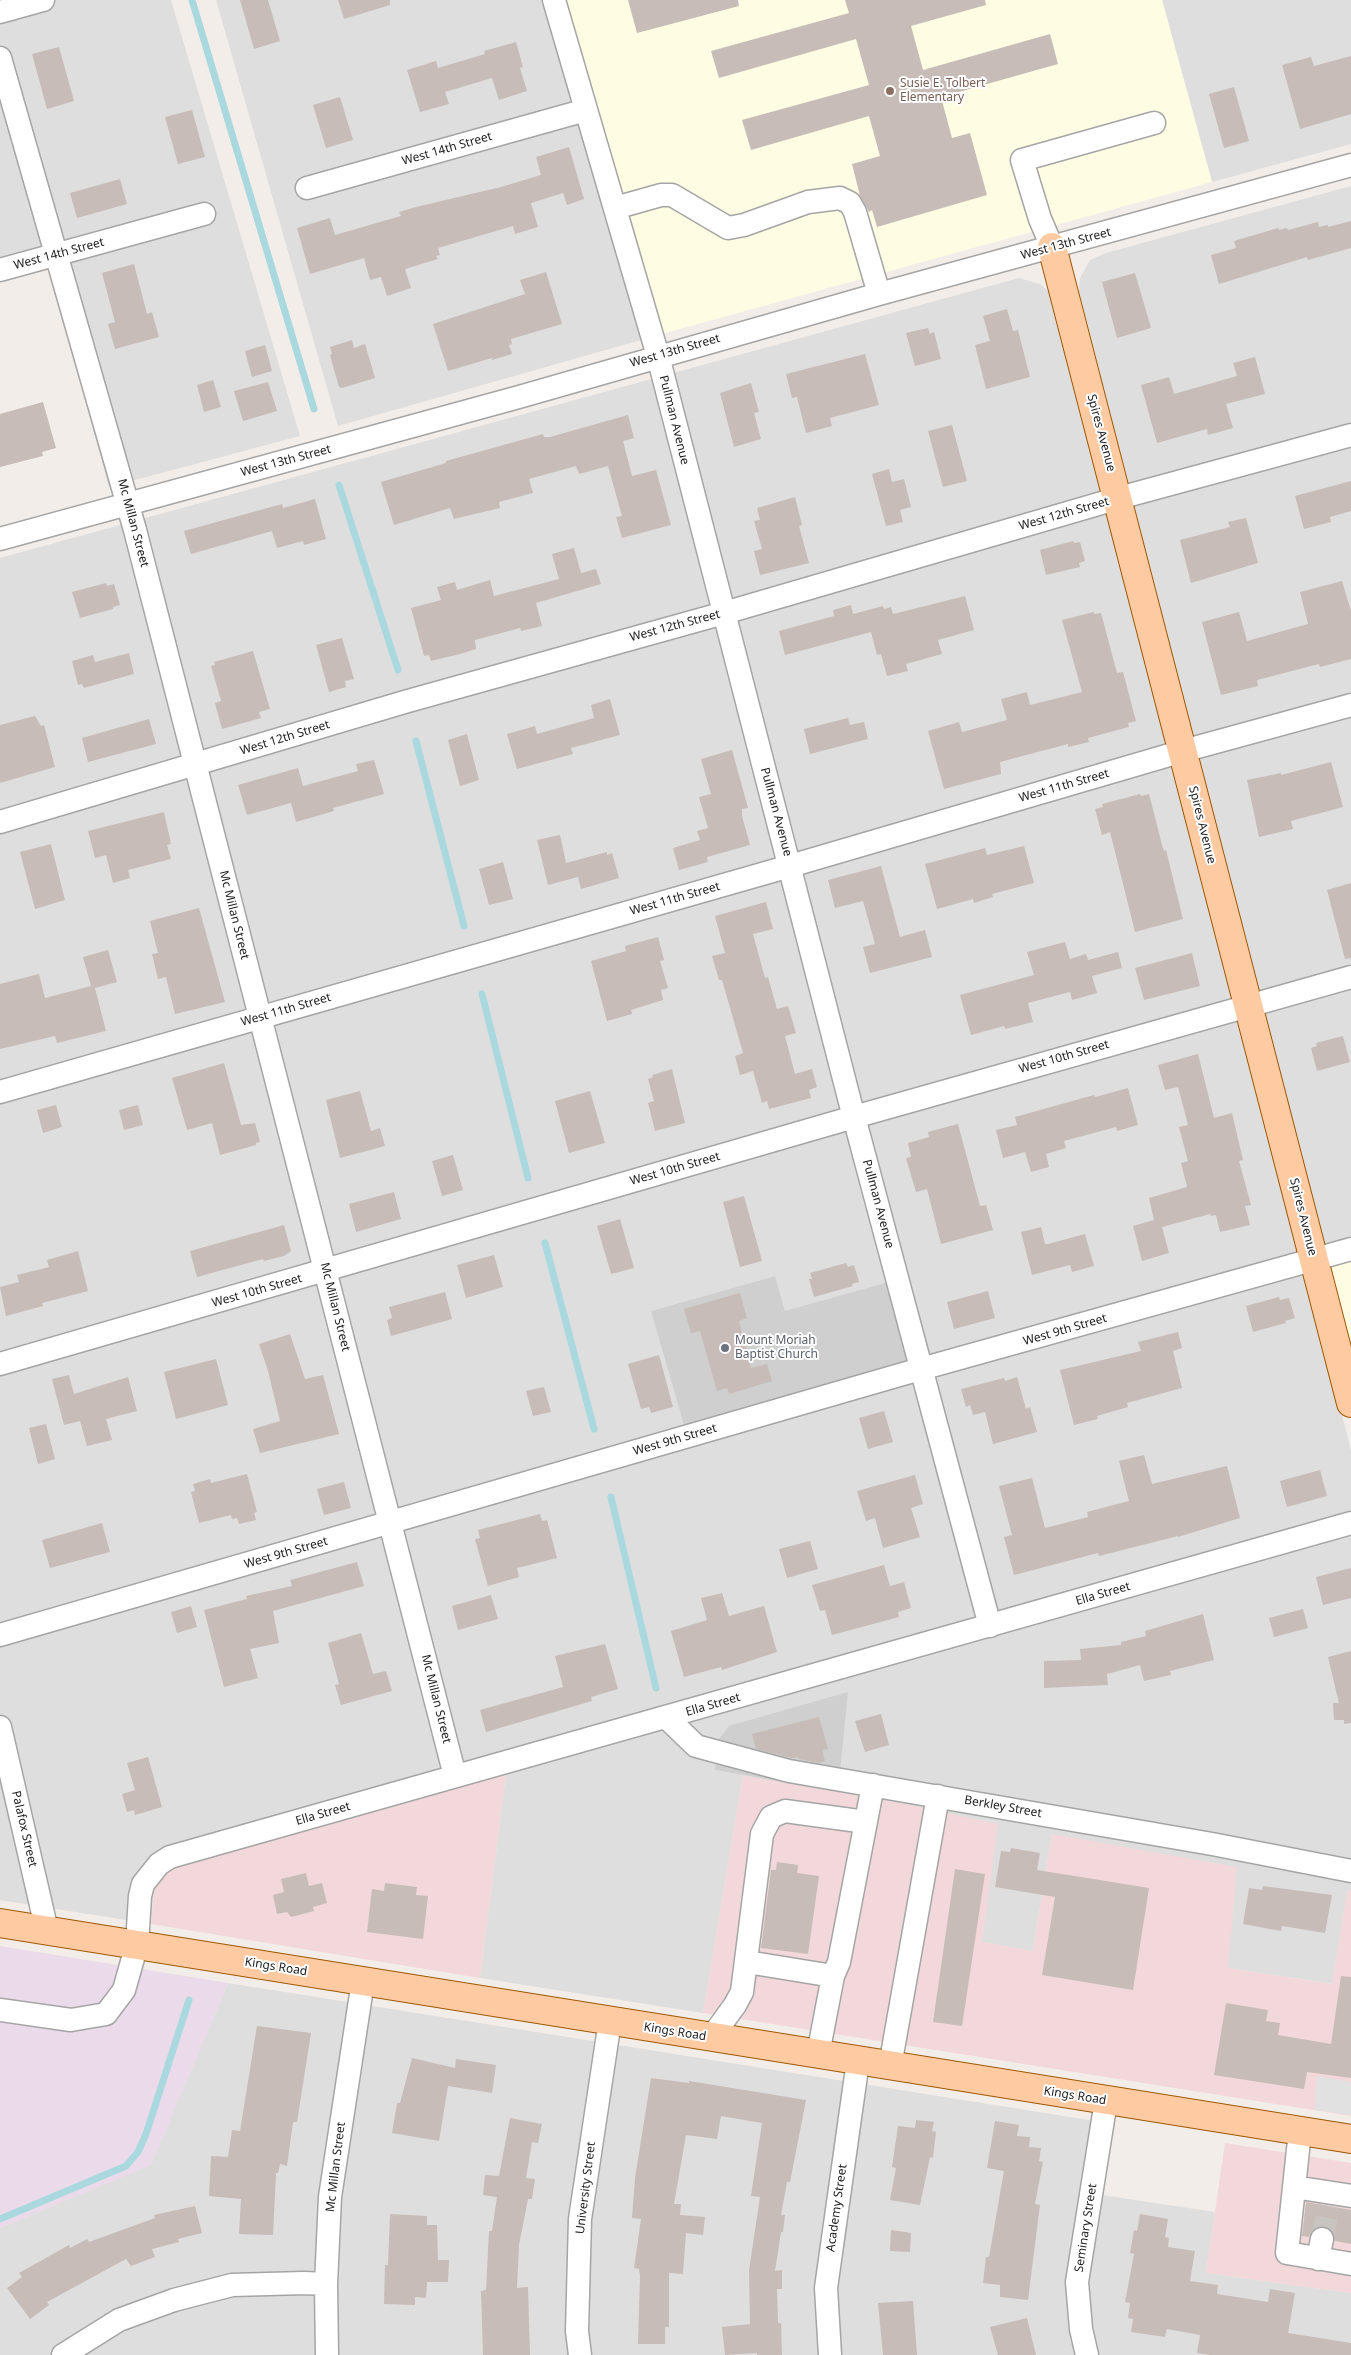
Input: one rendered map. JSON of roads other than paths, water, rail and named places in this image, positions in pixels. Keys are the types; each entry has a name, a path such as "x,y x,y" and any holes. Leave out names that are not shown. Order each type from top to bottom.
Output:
{"main road":[{"name":"Spires Avenue","path":"1052,248 1119,498 1351,1402"},
{"name":"Kings Road","path":"0,1923 1351,2140"}],"street":[{"path":"0,12 43,0"},
{"name":"Pullman Avenue","path":"554,0 658,356 854,1116 990,1626"},
{"name":"Mc Millan Street","path":"0,58 128,504 455,1776"},
{"name":"West 14th Street","path":"307,188 586,110"},
{"path":"1052,248 1040,219 1022,160 1154,123"},
{"name":"West 13th Street","path":"0,539 519,397 879,294 1351,165"},
{"path":"615,208 661,195 672,195 728,228 744,225 808,202 840,198 850,203 856,212 879,294"},
{"name":"West 14th Street","path":"0,270 204,214"},
{"name":"West 12th Street","path":"0,822 408,701 724,613 1119,498 1351,435"},
{"name":"West 11th Street","path":"0,1092 790,866 1183,751 1351,705"},
{"name":"West 10th Street","path":"0,1364 326,1271 854,1116 1351,977"},
{"name":"West 9th Street","path":"0,1635 922,1370 1351,1249"},
{"name":"Ella Street","path":"0,2010 71,2020 106,2014 124,1990 137,1944 140,1896 143,1884 159,1864 170,1857 1351,1523"},
{"name":"Berkley Street","path":"667,1718 696,1746 789,1771 1351,1871"},
{"name":"Palafox Street","path":"0,1727 47,1931"},
{"path":"818,2054 833,1976 839,1962 873,1785"},
{"path":"890,2066 938,1796"},
{"path":"711,2038 742,1992 762,1834 771,1817 785,1811 866,1822"},
{"path":"747,1962 833,1976"},
{"name":"Mc Millan Street","path":"327,2355 326,2284 330,2197 363,1981"},
{"name":"University Street","path":"580,2355 578,2331 580,2220 610,2021"},
{"name":"Academy Street","path":"830,2355 826,2288 858,2061"},
{"name":"Seminary Street","path":"1087,2355 1080,2321 1077,2282 1106,2101"},
{"path":"1300,2132 1287,2253 1320,2249 1351,2264"},
{"path":"1294,2187 1337,2198"},
{"path":"63,2355 119,2320 174,2300 232,2285 326,2284"}],"waterway":[{"path":"192,0 314,409"},
{"path":"339,485 398,670"},
{"path":"416,741 464,926"},
{"path":"482,994 528,1178"},
{"path":"545,1243 594,1429"},
{"path":"611,1497 656,1688"},
{"path":"0,2219 126,2166 138,2152 146,2134 189,2000"}],"tunnel":[{"path":"1322,2239 1329,2206"}],"place":[{"name":"Susie E. Tolbert Elementary","path":"890,91"},
{"name":"Mount Moriah Baptist Church","path":"725,1348"}]}
